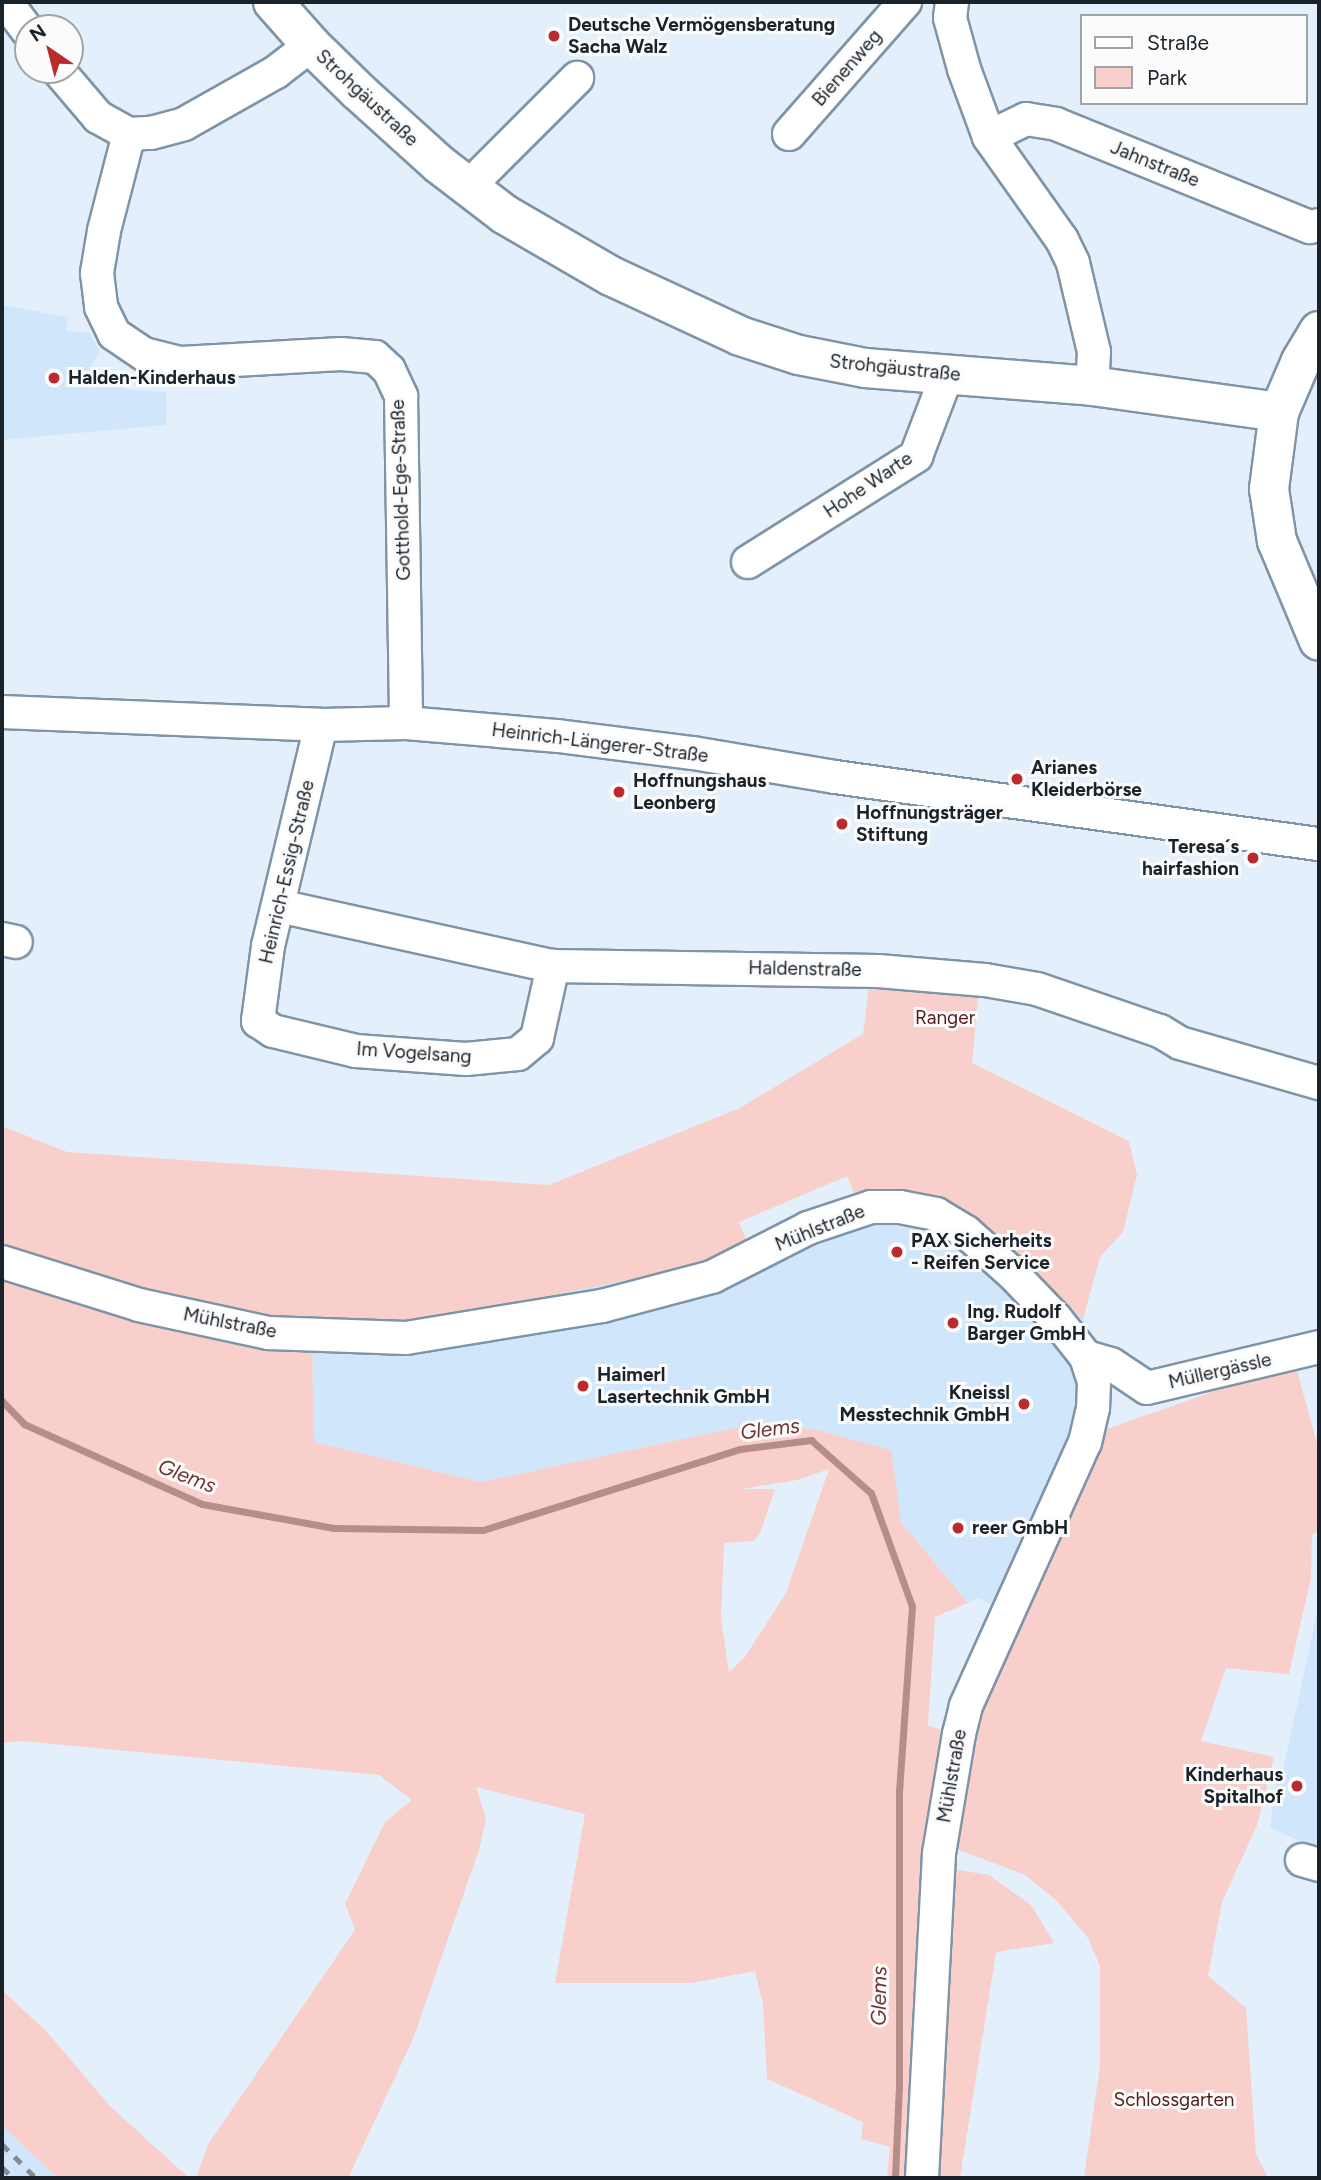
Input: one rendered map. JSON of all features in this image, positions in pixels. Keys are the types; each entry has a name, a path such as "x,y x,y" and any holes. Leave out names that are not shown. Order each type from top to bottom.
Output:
{"main road":[{"name":"Strohgäustraße","path":"273,2 311,46 440,165 520,224 611,276 740,336 799,355 865,368 1092,386 1279,412"},
{"path":"1319,331 1301,360 1279,412 1269,489 1277,541 1319,641"}],"street":[{"name":"Bienenweg","path":"789,134 905,2"},
{"path":"915,2 951,10 964,69 989,137 1055,229 1073,263 1095,357 1092,386"},
{"path":"70,84 98,117 129,134 184,124 276,72 311,46"},
{"path":"469,186 577,78"},
{"name":"Jahnstraße","path":"989,137 1026,119 1056,124 1311,227 1319,225"},
{"name":"Gotthold-Ege-Straße","path":"129,134 104,231 97,273 101,307 114,334 144,354 181,363 341,354 375,357 389,370 401,396 406,723"},
{"name":"Hohe Warte","path":"748,562 915,456 947,374"},
{"name":"Heinrich-Längerer-Straße","path":"2,712 321,725 406,723 558,736 693,753 863,781 1319,844"},
{"name":"Heinrich-Essig-Straße","path":"258,1021 268,946 321,725"},
{"name":"Haldenstraße","path":"279,906 552,966 878,971 985,980 1037,989 1160,1031 1180,1043 1319,1083"},
{"name":"Im Vogelsang","path":"258,1021 273,1031 356,1051 466,1059 518,1054 537,1038 552,966"},
{"name":"Mühlstraße","path":"2,1262 139,1305 269,1333 406,1338 601,1306 700,1280 808,1228 871,1207 900,1207 936,1214 966,1232 1013,1274 1086,1357 1094,1382 1085,1442 966,1706 959,1734 939,1854 922,2178"},
{"name":"Müllergässle","path":"1086,1357 1111,1364 1147,1388 1319,1347"}],"shaded area":[{"name":"Halden-Kinderhaus","path":"2,305 68,317 66,331 89,332 100,352 89,368 125,389 166,392 166,425 2,440"},
{"path":"942,1200 999,1239 1083,1319 1106,1379 1009,1615 979,1598 968,1603 901,1522 890,1450 763,1422 481,1482 314,1442 312,1343"},
{"name":"Kinderhaus Spitalhof","path":"1319,1604 1319,1849 1270,1828 1277,1773 1282,1774"},
{"path":"2,2126 43,2162 58,2178 2,2178"}],"green space":[{"name":"Ranger","path":"869,985 978,997 972,1063 1129,1141 1137,1175 1123,1232 1100,1257 1083,1319 999,1239 942,1201 857,1200 847,1176 739,1222 748,1244 715,1262 312,1344 314,1442 481,1482 763,1422 817,1430 891,1450 901,1522 968,1603 935,1617 928,1726 959,1734 911,2178 887,2178 890,2147 861,2139 863,2122 767,2079 763,2004 755,1971 691,1983 555,1983 585,1814 476,1787 486,1819 479,1850 413,2039 348,2178 196,2178 209,2143 355,1930 345,1904 385,1822 412,1800 379,1775 22,1741 2,1743 2,1126 67,1152 549,1185 740,1108 863,1034","holes":["829,1469 786,1593 745,1657 729,1672 721,1618 724,1543 754,1541 761,1531 775,1489 741,1489 797,1480"]},
{"name":"Schlossgarten","path":"1295,1363 1319,1451 1319,1530 1312,1535 1311,1578 1289,1674 1226,1668 1201,1741 1274,1757 1257,1825 1222,1902 1208,1976 1246,2008 1256,2154 1268,2178 1084,2178 1100,2066 1100,1966 1088,1938 1057,1901 1025,1875 957,1849 978,1722 1104,1430"},
{"path":"947,1868 989,1875 1031,1905 1054,1943 996,1952 960,2178 922,2178"},
{"path":"2,1990 47,2032 110,2106 189,2178 58,2178 2,2126"}],"waterway":[{"name":"Glems","path":"2,1401 24,1424 202,1504 334,1528 483,1530 740,1449 811,1440 871,1493 912,1606 899,1790 899,2085 895,2178"}],"railway":[{"path":"2,2144 36,2178"},
{"path":"2,2167 13,2178"}],"place":[{"name":"Deutsche Vermögensberatung Sacha Walz","path":"554,36"},
{"name":"Halden-Kinderhaus","path":"54,378"},
{"name":"Arianes Kleiderbörse","path":"1017,779"},
{"name":"Hoffnungshaus Leonberg","path":"619,792"},
{"name":"Hoffnungsträger Stiftung","path":"842,824"},
{"name":"Teresa´s hairfashion","path":"1253,858"},
{"name":"PAX Sicherheits - Reifen Service","path":"897,1252"},
{"name":"Ing. Rudolf Barger GmbH","path":"953,1323"},
{"name":"Haimerl Lasertechnik GmbH","path":"583,1386"},
{"name":"Kneissl Messtechnik GmbH","path":"1024,1404"},
{"name":"reer GmbH","path":"958,1528"},
{"name":"Kinderhaus Spitalhof","path":"1297,1786"}]}
